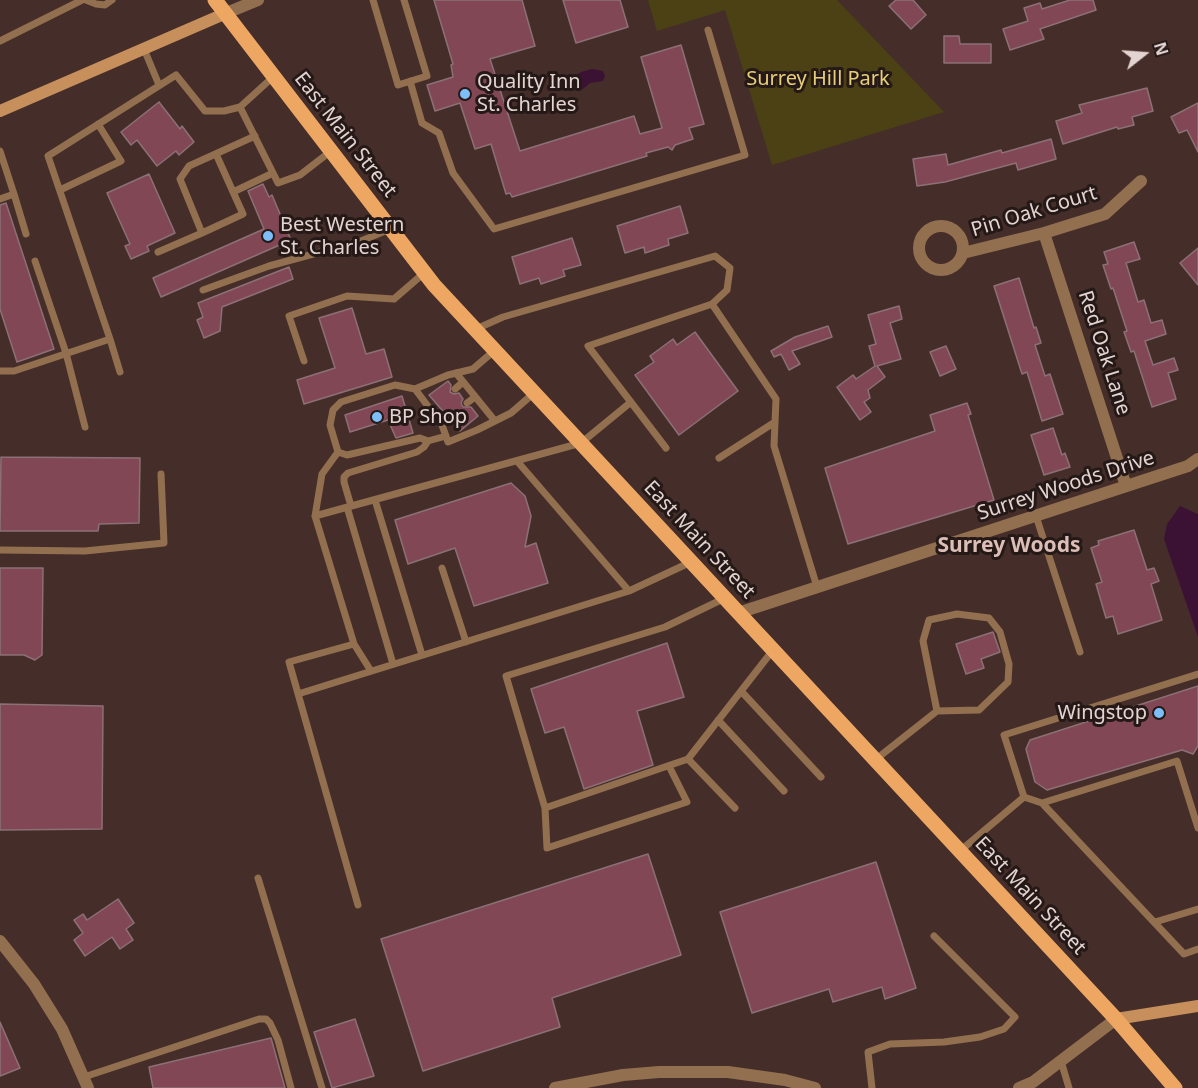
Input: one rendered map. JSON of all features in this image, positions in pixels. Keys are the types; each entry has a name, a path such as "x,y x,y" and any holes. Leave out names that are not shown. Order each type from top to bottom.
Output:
{"main road":[{"name":"East Main Street","path":"215,0 424,273 1116,1019 1175,1088"}],"street":[{"path":"0,111 258,0"},
{"name":"Pin Oak Court","path":"963,254 1105,214 1141,181"},
{"name":"Red Oak Lane","path":"1044,233 1126,486"},
{"name":"Surrey Woods Drive","path":"738,613 1188,466 1198,459"},
{"path":"0,941 34,984 62,1029 86,1082"},
{"path":"1019,1088 1033,1082 1116,1019 1198,1006"},
{"path":"555,1088 622,1075 728,1072 785,1080 815,1088"}],"lane":[{"path":"0,41 84,0 105,4 112,0"},
{"path":"373,0 398,85 427,76 404,0"},
{"path":"410,81 422,123 439,133 453,173 494,229 745,155 708,30"},
{"path":"144,49 159,85"},
{"path":"120,372 48,156 176,75 205,111 224,111 240,107 273,77"},
{"path":"240,107 278,183 300,175 331,152"},
{"path":"60,190 121,161 98,124"},
{"path":"202,233 180,179 189,166 255,136"},
{"path":"0,151 26,234"},
{"path":"158,252 243,213 216,154"},
{"path":"233,192 273,173"},
{"path":"0,199 14,194"},
{"path":"203,290 269,266 361,241 390,229"},
{"path":"475,329 503,317 715,256 730,268 727,290 712,304 588,346 666,448"},
{"path":"35,261 66,353 85,427"},
{"path":"304,361 289,315 347,296 394,299 424,273"},
{"path":"712,304 776,399 774,446 817,587"},
{"path":"0,372 14,371 110,339"},
{"path":"338,452 330,425 333,410 341,402 395,385 415,389 473,369 495,350"},
{"path":"456,373 495,421"},
{"path":"455,389 463,382"},
{"path":"415,389 442,425 448,441 495,421 511,412 534,393"},
{"path":"467,403 475,397"},
{"path":"315,516 581,443 631,402"},
{"path":"430,410 438,404"},
{"path":"442,425 449,418"},
{"path":"719,458 775,422"},
{"path":"393,664 349,507 344,477 348,473 417,452 428,441 446,435"},
{"path":"338,452 347,455 420,438 428,441"},
{"path":"338,452 322,474 315,516 354,644 371,671"},
{"path":"517,461 629,591"},
{"path":"0,550 85,550 164,543 161,474"},
{"path":"375,500 422,655"},
{"path":"1036,516 1080,652"},
{"path":"298,694 629,591 691,562"},
{"path":"442,568 466,642"},
{"path":"669,765 687,802 547,848 545,808 506,676 665,627 725,598"},
{"path":"875,760 937,711 979,710 1008,682 1009,664 1000,632 989,618 957,614 929,620 923,641 937,711"},
{"path":"354,644 289,662 358,905"},
{"path":"545,808 688,759 773,650"},
{"path":"1024,797 1004,735 1198,674"},
{"path":"741,691 821,777"},
{"path":"718,720 784,791"},
{"path":"688,759 735,808"},
{"path":"1042,803 1177,761 1198,828"},
{"path":"1024,797 1042,803 1184,954 1198,949"},
{"path":"960,851 1024,797"},
{"path":"258,878 322,1088"},
{"path":"1155,922 1198,909"},
{"path":"872,1088 868,1052 890,1044 944,1042 980,1037 1004,1029 1015,1017 934,936"},
{"path":"86,1082 259,1019 266,1019 278,1040 291,1088"},
{"path":"1061,1061 1069,1088"}],"green space":[{"name":"Surrey Hill Park","path":"648,0 837,0 944,112 772,165 725,10 657,31"}],"shaded area":[{"path":"592,69 603,71 605,76 603,81 590,83 583,89 575,88 572,82 575,76"},
{"path":"1180,506 1198,514 1198,637 1164,539 1167,524"}],"building":[{"name":"Quality Inn St. Charles","path":"434,0 522,0 535,46 490,59 520,151 634,116 640,134 662,128 641,57 681,45 704,124 689,128 693,139 675,145 672,150 668,147 646,153 647,156 512,197 510,193 506,194 491,144 475,149 460,103 435,111 427,85 453,77 451,65 453,64"},
{"path":"563,0 620,0 628,27 576,43"},
{"path":"896,0 913,0 926,15 911,29 889,6"},
{"path":"1070,0 1093,0 1096,10 1040,29 1044,39 1010,50 1003,29 1028,21 1024,8 1040,3 1042,9"},
{"path":"944,36 959,36 960,44 991,44 991,63 944,63"},
{"path":"1147,88 1153,111 1132,117 1134,125 1118,129 1117,127 1063,144 1056,121 1082,113 1079,105"},
{"path":"159,102 180,129 182,126 194,142 179,155 176,151 157,166 137,140 131,145 121,132"},
{"path":"1198,103 1198,152 1187,130 1179,133 1171,117"},
{"path":"1051,139 1056,159 1018,170 1016,163 945,182 917,186 913,159 946,154 948,165"},
{"path":"149,174 175,233 147,246 149,251 131,259 125,246 130,244 107,193"},
{"path":"263,184 269,197 272,195 291,240 161,297 153,278 264,229 248,191"},
{"path":"6,203 54,349 17,362 0,309 0,205"},
{"path":"680,206 688,233 668,239 669,245 645,253 644,247 625,253 617,226"},
{"path":"572,238 581,265 563,270 565,276 541,284 539,278 520,284 512,257"},
{"path":"1134,242 1140,259 1126,263 1138,302 1144,300 1151,323 1162,320 1166,334 1145,341 1153,365 1174,358 1178,370 1168,373 1176,399 1152,407 1134,351 1131,352 1124,332 1127,331 1103,265 1108,264 1104,252"},
{"path":"1198,248 1198,285 1180,263"},
{"path":"289,267 293,279 222,307 220,331 204,338 197,320 203,317 198,303"},
{"path":"1019,278 1034,328 1036,327 1041,343 1035,345 1045,376 1050,374 1063,414 1042,421 1027,372 1022,374 994,286"},
{"path":"899,306 902,319 890,323 901,359 877,366 885,377 868,390 870,398 864,402 871,412 860,420 837,387 853,375 856,379 875,366 869,346 876,344 868,315"},
{"path":"352,308 366,354 384,349 392,377 304,404 297,380 335,368 319,318"},
{"path":"828,326 832,337 792,351 800,364 789,370 781,354 774,357 771,351 795,337"},
{"path":"695,332 738,391 679,435 635,375 654,362 650,356 673,339 677,345"},
{"path":"946,346 956,369 940,376 930,352"},
{"path":"448,381 451,385 450,392 459,393 463,399 461,403 463,407 471,407 478,416 460,431 429,395"},
{"name":"BP Shop","path":"402,396 413,433 396,438 388,420 350,432 345,415"},
{"path":"967,403 971,414 968,415 994,500 848,544 825,468 935,431 930,415"},
{"path":"1053,428 1062,455 1065,453 1070,467 1044,475 1031,435"},
{"path":"1,457 140,458 139,523 99,524 98,531 0,531"},
{"path":"511,483 525,496 531,516 525,547 536,543 548,583 474,606 455,548 408,564 395,520"},
{"path":"1134,530 1147,570 1154,568 1159,581 1151,584 1162,620 1118,634 1113,616 1106,618 1096,584 1102,582 1091,548 1099,545 1098,541"},
{"path":"0,568 43,568 42,655 35,660 24,655 0,655"},
{"path":"993,632 1000,652 981,659 984,668 966,674 956,644"},
{"path":"667,643 684,697 637,711 653,765 584,789 564,727 545,733 531,689"},
{"path":"1198,686 1198,746 1193,754 1182,750 1047,790 1035,782 1026,749 1030,740"},
{"path":"0,704 103,706 102,829 0,830"},
{"path":"648,854 681,955 552,998 560,1027 423,1071 381,939"},
{"path":"876,862 916,988 885,999 882,987 833,1002 829,989 752,1013 720,912"},
{"path":"118,899 134,923 126,929 133,940 120,949 112,937 85,956 74,940 83,933 74,920 83,914 87,920"},
{"path":"355,1019 374,1076 332,1088 314,1032"},
{"path":"0,1022 20,1068 0,1076"},
{"path":"271,1038 285,1088 153,1088 149,1067"}],"place":[{"name":"Quality Inn St. Charles","path":"465,94"},
{"name":"Best Western St. Charles","path":"268,236"},
{"name":"BP Shop","path":"377,417"},
{"name":"Wingstop","path":"1159,713"}],"district":[{"name":"Surrey Woods","path":"1009,546"}]}
